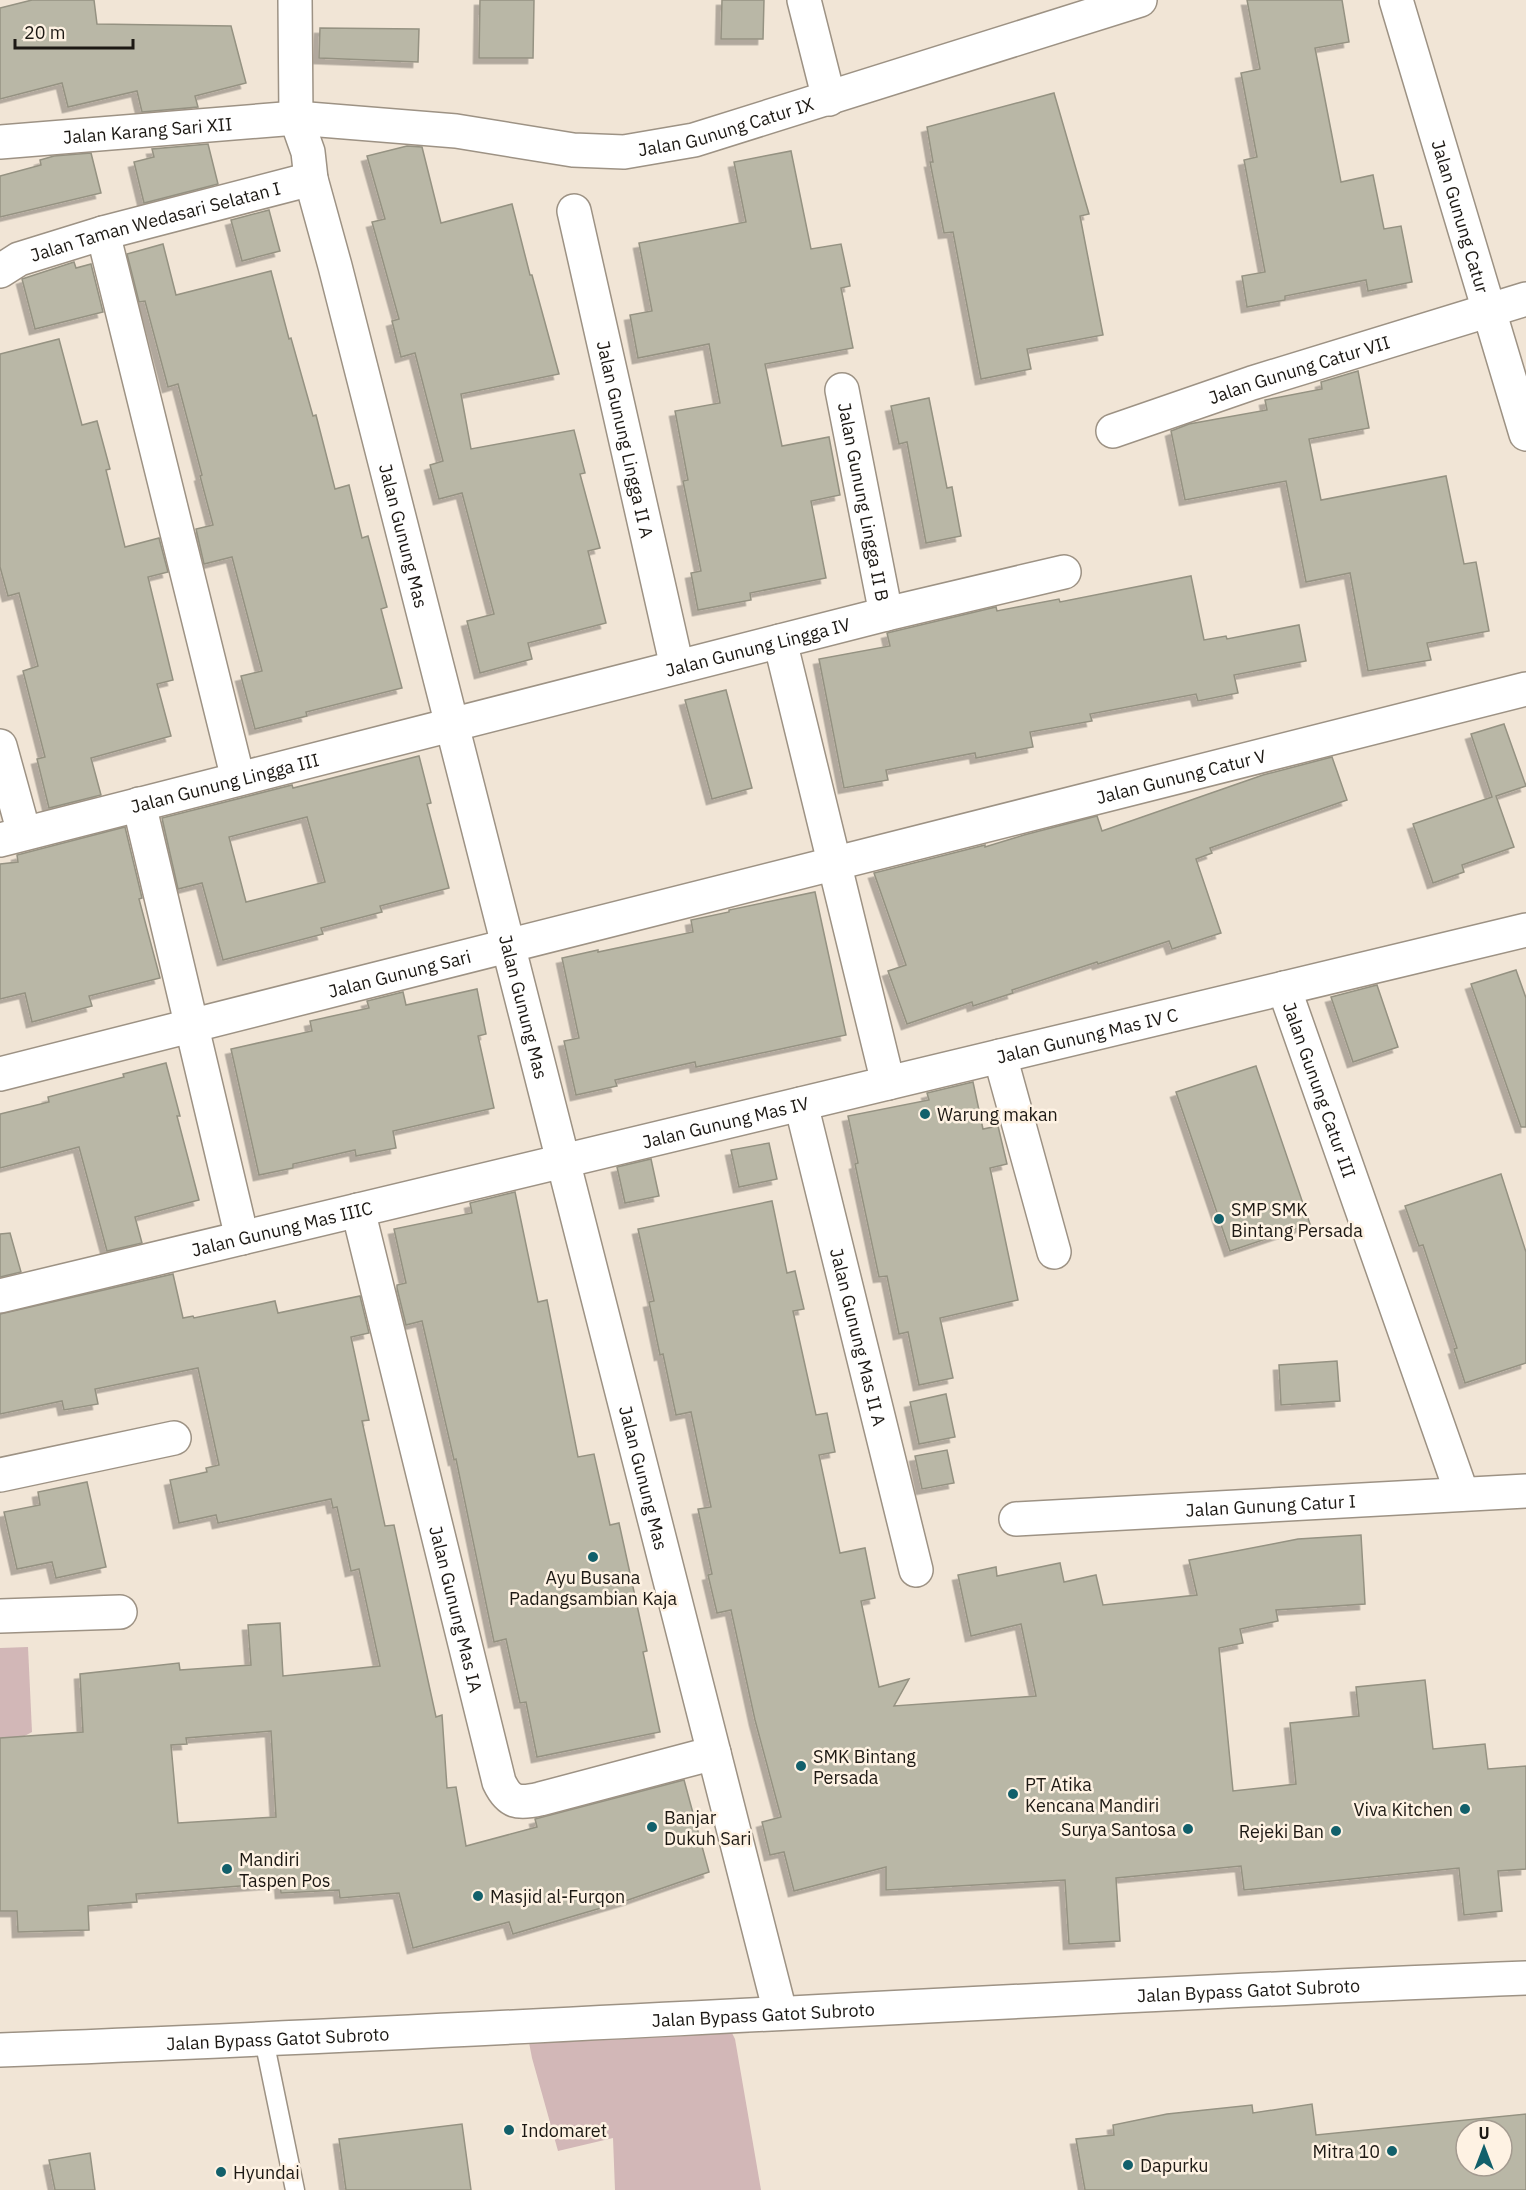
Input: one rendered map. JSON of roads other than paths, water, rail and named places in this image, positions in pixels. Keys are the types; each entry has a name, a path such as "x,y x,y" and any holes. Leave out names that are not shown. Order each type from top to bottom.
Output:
{"street":[{"name":"Jalan Gunung Mas","path":"296,0 296,118 308,152 311,179 338,277 450,724 780,2012"},
{"path":"804,0 829,99"},
{"name":"Jalan Gunung Catur IX","path":"296,118 456,131 573,150 624,152 694,140 1140,0"},
{"name":"Jalan Gunung Catur","path":"1396,0 1526,434"},
{"name":"Jalan Karang Sari XII","path":"0,142 296,118"},
{"name":"Jalan Taman Wedasari Selatan I","path":"0,270 19,259 103,233 311,179"},
{"name":"Jalan Gunung Lingga II A","path":"574,211 677,667"},
{"path":"103,233 238,779"},
{"name":"Jalan Gunung Catur VII","path":"1113,430 1252,382 1526,299"},
{"name":"Jalan Gunung Lingga II B","path":"842,390 886,614"},
{"name":"Jalan Gunung Lingga IV","path":"450,724 886,614 1064,572"},
{"path":"780,641 888,1083"},
{"name":"Jalan Gunung Catur V","path":"835,863 1526,689"},
{"name":"Jalan Gunung Lingga III","path":"12,836 450,724"},
{"path":"0,746 12,836"},
{"path":"139,804 242,1238"},
{"name":"Jalan Gunung Sari","path":"0,1074 835,863"},
{"name":"Jalan Gunung Catur III","path":"1462,1494 1284,988 1526,930"},
{"name":"Jalan Gunung Mas IV C","path":"888,1083 1284,988"},
{"path":"1000,1056 1054,1252"},
{"name":"Jalan Gunung Mas IV","path":"562,1162 888,1083"},
{"name":"Jalan Gunung Mas II A","path":"801,1104 916,1570"},
{"name":"Jalan Gunung Mas IIIC","path":"0,1296 562,1162"},
{"name":"Jalan Gunung Mas IA","path":"358,1210 499,1782 505,1794 515,1801 526,1802 714,1753"},
{"path":"0,1475 174,1438"},
{"name":"Jalan Gunung Catur I","path":"1016,1519 1526,1491"},
{"path":"0,1616 120,1612"},
{"name":"Jalan Bypass Gatot Subroto","path":"0,2050 264,2040 780,2012 1526,1978"}],"lane":[{"path":"264,2040 295,2190"}],"place":[{"name":"Warung makan","path":"925,1114"},
{"name":"SMP SMK Bintang Persada","path":"1219,1219"},
{"name":"Ayu Busana Padangsambian Kaja","path":"593,1557"},
{"name":"SMK Bintang Persada","path":"801,1766"},
{"name":"PT Atika Kencana Mandiri","path":"1013,1794"},
{"name":"Viva Kitchen","path":"1465,1809"},
{"name":"Banjar Dukuh Sari","path":"652,1827"},
{"name":"Surya Santosa","path":"1188,1829"},
{"name":"Rejeki Ban","path":"1336,1831"},
{"name":"Mandiri Taspen Pos","path":"227,1869"},
{"name":"Masjid al-Furqon","path":"478,1896"},
{"name":"Indomaret","path":"509,2130"},
{"name":"Mitra 10","path":"1392,2151"},
{"name":"Dapurku","path":"1128,2165"},
{"name":"Hyundai","path":"221,2172"}]}
